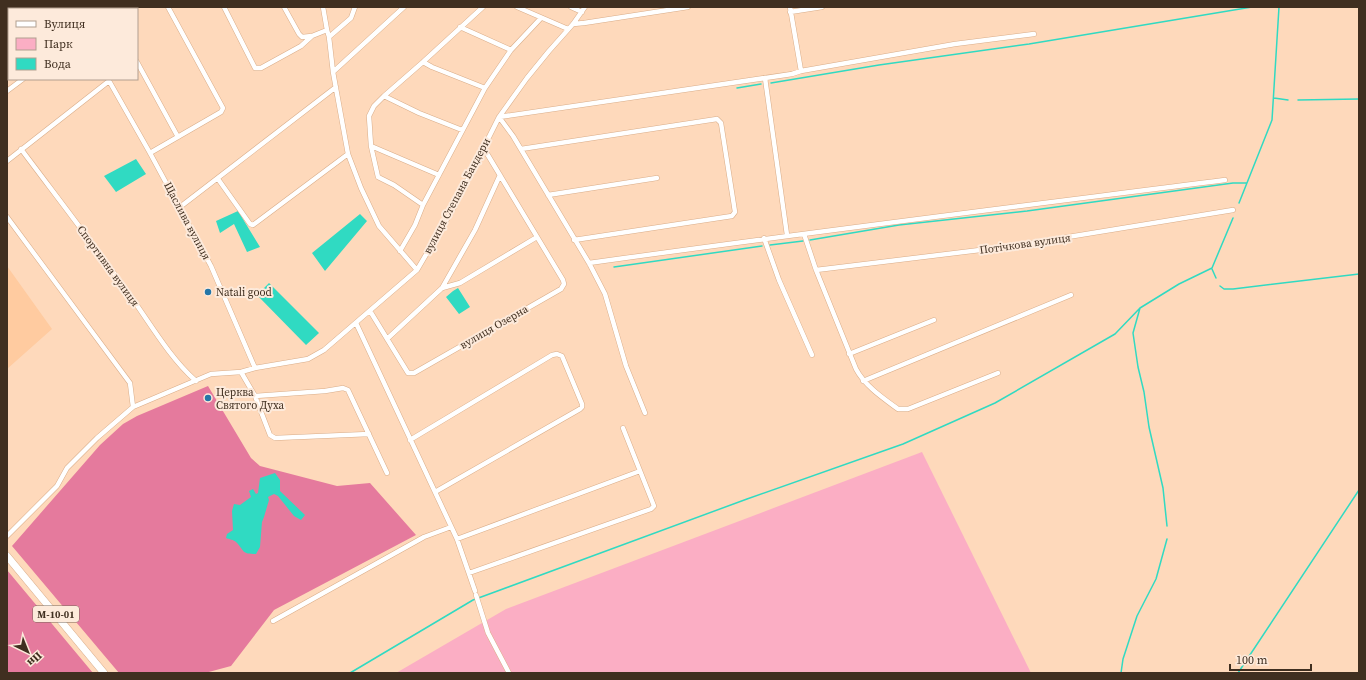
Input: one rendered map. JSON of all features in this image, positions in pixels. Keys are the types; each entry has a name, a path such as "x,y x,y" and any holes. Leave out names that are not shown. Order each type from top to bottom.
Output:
{"highway":[{"name":"М-10-01","path":"7,556 104,673"}],"street":[{"path":"150,153 221,112 223,108 168,7"},
{"path":"224,7 255,68 258,69 301,46 312,36"},
{"path":"284,7 302,37 312,36 327,30"},
{"path":"323,7 348,154 361,188 379,226 418,270"},
{"path":"329,38 351,18 355,7"},
{"path":"333,72 404,7"},
{"path":"423,205 394,185 378,177 371,146 369,116 374,106 384,96 483,7"},
{"path":"517,7 568,29"},
{"path":"571,7 582,12"},
{"name":"вулиця Степана Бандери","path":"7,536 57,486 67,468 96,438 133,407 211,374 240,372 308,359 324,350 418,270 454,207 499,117 527,78 573,24 585,7"},
{"path":"573,24 688,7"},
{"path":"801,71 790,10 822,7"},
{"path":"400,251 415,225 423,205 485,88 511,50 541,18"},
{"path":"460,27 511,50"},
{"path":"645,413 626,366 605,294 589,263 521,149 499,117 792,74 801,71 955,44 1034,34"},
{"path":"423,62 485,88"},
{"path":"138,64 178,136"},
{"path":"765,78 787,235"},
{"path":"7,91 22,80"},
{"path":"7,161 109,80"},
{"name":"Щаслива вулиця","path":"109,80 211,266 255,368"},
{"path":"180,207 336,87"},
{"path":"384,96 419,113 462,130"},
{"path":"521,149 717,119 721,122 735,212 732,216 574,240"},
{"path":"371,146 439,175"},
{"name":"вулиця Озерна","path":"370,311 408,373 414,373 561,289 564,284 564,280 483,147"},
{"name":"Спортивна вулиця","path":"21,149 128,293 158,336 186,373 196,381"},
{"path":"218,178 250,224 253,225 348,154"},
{"path":"387,339 442,288 464,250 491,197 500,175"},
{"path":"548,195 657,178"},
{"path":"589,263 764,238 1225,180"},
{"name":"Потічкова вулиця","path":"816,270 1052,240 1233,210"},
{"path":"7,217 130,383 133,407"},
{"path":"804,234 816,270 856,369 863,380 898,410 908,409 998,373"},
{"path":"442,288 460,283 537,237"},
{"path":"764,238 779,280 812,355"},
{"path":"863,380 1071,295"},
{"path":"849,354 934,320"},
{"path":"356,322 457,540 491,639 509,673"},
{"path":"410,440 552,355 557,354 562,356 582,407 435,492"},
{"path":"240,372 256,396 270,436 275,438 369,434"},
{"path":"256,396 343,388 348,390 387,473"},
{"path":"469,573 651,509 654,506 623,428"},
{"path":"457,540 640,471"},
{"path":"273,621 424,537 451,527"}],"shaded area":[{"path":"7,266 52,329 7,369"},
{"path":"208,386 251,458 260,466 337,486 370,483 416,535 274,610 231,666 205,673 119,673 12,546 100,445 123,424 137,416"},
{"path":"7,570 93,673 7,673"}],"green space":[{"path":"922,452 1031,673 396,673 506,609"}],"water":[{"path":"136,159 146,174 116,192 104,176"},
{"path":"238,211 260,247 247,252 234,224 220,233 216,221"},
{"path":"360,214 367,221 325,271 312,253"},
{"path":"269,283 319,333 306,345 257,295"},
{"path":"458,288 470,307 459,314 446,297"},
{"path":"275,473 280,480 280,491 305,515 301,520 294,516 278,496 274,494 268,497 269,500 262,522 260,547 256,554 245,553 235,541 226,538 227,534 233,530 232,511 234,504 240,505 251,497 249,491 253,489 256,494 258,493 260,478"}],"waterway":[{"path":"771,83 879,65 1029,44 1252,7"},
{"path":"1239,203 1272,120 1279,7"},
{"path":"737,88 761,84"},
{"path":"1274,98 1288,100"},
{"path":"1298,100 1359,99"},
{"path":"810,240 899,225 1027,211 1233,183 1247,183"},
{"path":"1140,308 1179,284 1212,268 1233,218"},
{"path":"770,245 803,241"},
{"path":"614,267 762,246"},
{"path":"1212,269 1216,278"},
{"path":"1220,286 1224,289 1233,289 1359,274"},
{"path":"350,673 473,600 747,499 903,444 995,403 1115,334 1140,308 1133,333 1149,427 1163,488 1167,526"},
{"path":"1238,673 1359,490"},
{"path":"1121,673 1123,659 1137,616 1156,579 1167,539"}],"place":[{"name":"Natali good","path":"208,292"},
{"name":"Церква Святого Духа","path":"208,398"}]}
